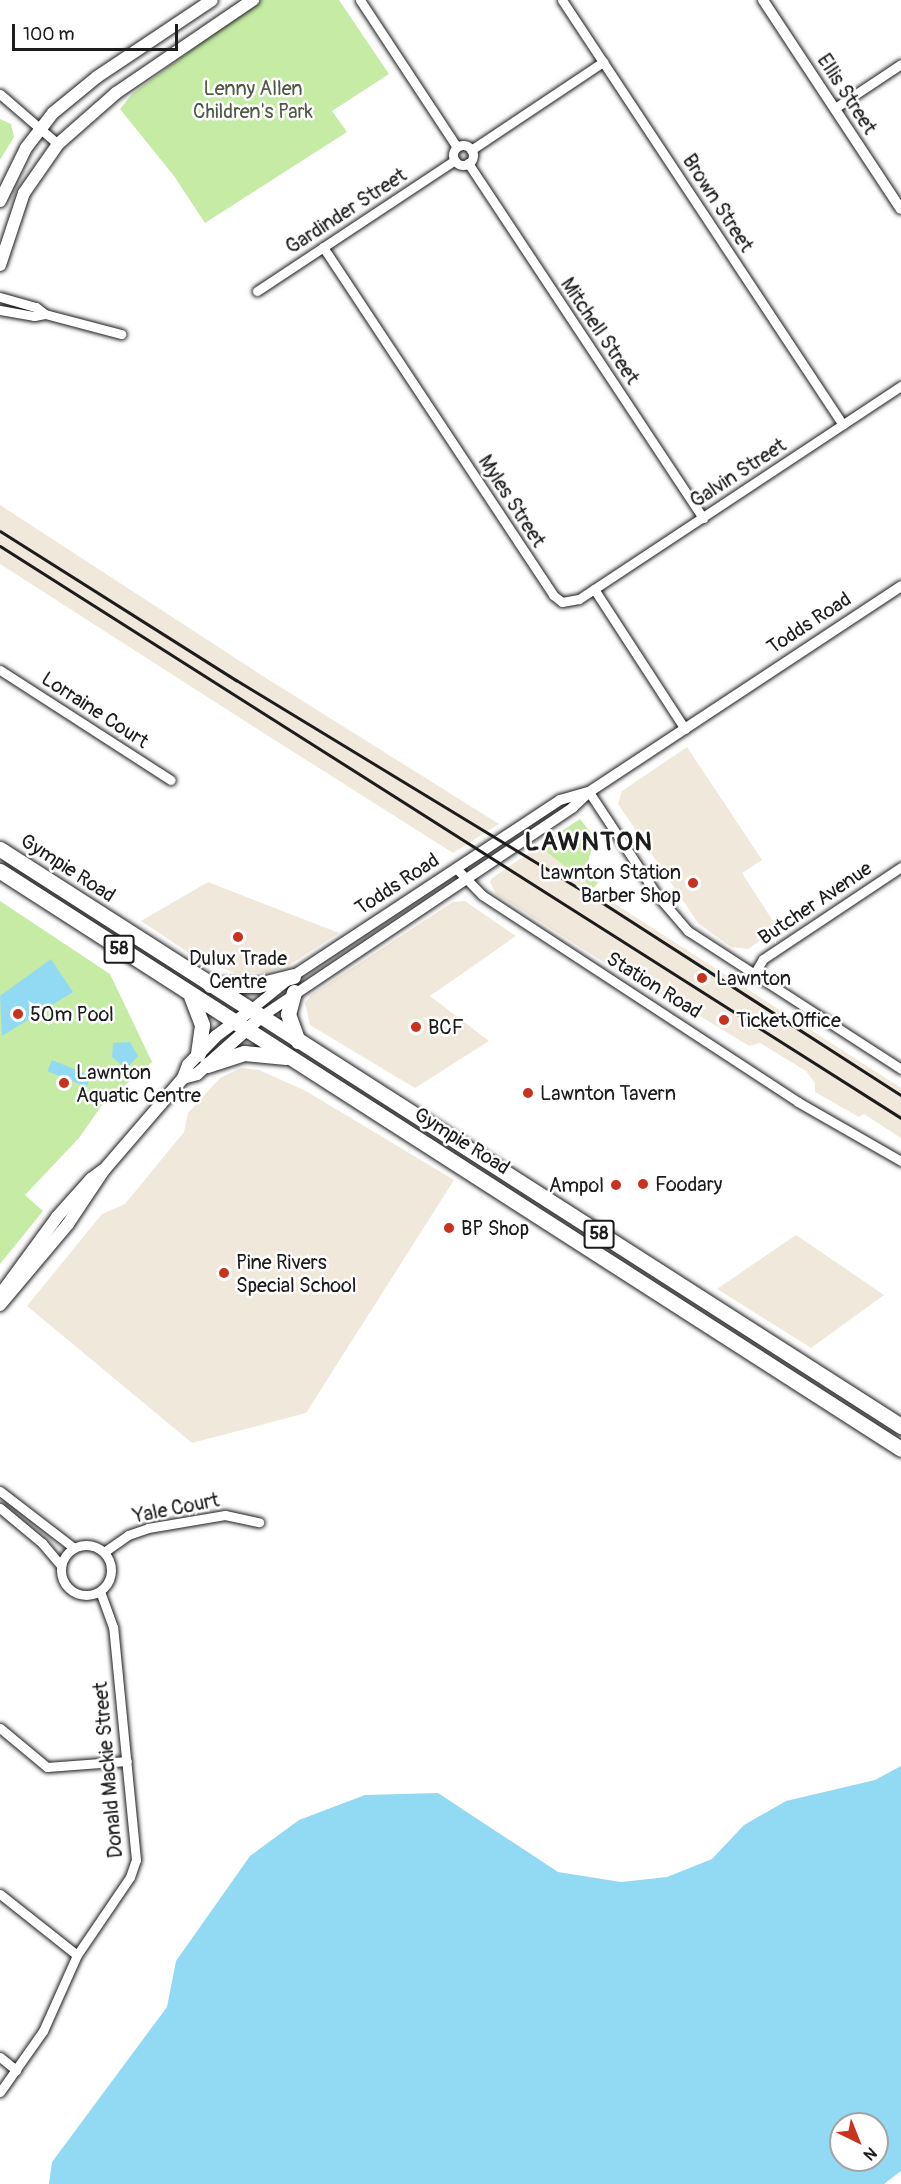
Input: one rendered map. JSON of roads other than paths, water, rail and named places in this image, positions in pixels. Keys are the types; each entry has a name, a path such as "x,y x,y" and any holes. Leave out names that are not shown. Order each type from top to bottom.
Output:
{"highway":[{"name":"Gympie Road","path":"0,849 901,1426"},
{"name":"Gympie Road","path":"0,871 190,996 901,1448"},
{"path":"210,984 258,985 293,976"},
{"path":"294,992 288,1014 298,1041"},
{"path":"190,996 202,1025 202,1060 244,1053 289,1057"}],"main road":[{"path":"0,201 12,172 41,127 97,76 212,0"},
{"path":"0,265 24,193 58,144 116,93 254,0"},
{"name":"Todds Road","path":"104,1170 183,1078 239,1026 256,1014"},
{"path":"0,1295 53,1223 91,1179 104,1170"},
{"path":"0,1305 68,1224 104,1170"}],"street":[{"path":"360,0 458,147 471,150"},
{"name":"Brown Street","path":"562,0 843,425"},
{"name":"Ellis Street","path":"763,0 901,208"},
{"path":"458,147 455,160 468,163 471,150 603,62"},
{"path":"835,108 901,64"},
{"path":"0,94 58,144"},
{"name":"Gardinder Street","path":"256,291 455,160"},
{"name":"Mitchell Street","path":"468,163 703,518"},
{"name":"Myles Street","path":"323,247 553,595 567,603 594,589"},
{"path":"0,297 36,307 45,314 121,334"},
{"path":"0,310 33,316 45,314"},
{"name":"Galvin Street","path":"594,589 901,386"},
{"name":"Todds Road","path":"256,1014 294,992 573,807 588,792 901,586"},
{"path":"594,589 685,729"},
{"name":"Lorraine Court","path":"0,670 171,780"},
{"path":"588,792 675,918 696,937 901,1069"},
{"name":"Todds Road","path":"256,1014 293,976 566,796 588,792"},
{"name":"Butcher Avenue","path":"754,974 763,959 901,867"},
{"name":"Station Road","path":"456,868 482,895 773,1087 901,1161"},
{"path":"0,1491 74,1548 93,1546 104,1552 111,1563 111,1576 100,1592 76,1593 64,1582 62,1566 42,1543 0,1508"},
{"name":"Yale Court","path":"104,1552 128,1535 148,1528 225,1515 259,1522"},
{"path":"62,1566 74,1548"},
{"name":"Donald Mackie Street","path":"0,2092 43,2031 77,1955 130,1877 136,1860 114,1627 100,1592"},
{"path":"0,1728 47,1767 127,1761"},
{"path":"0,1894 77,1955"},
{"path":"0,2057 16,2070"}],"water":[{"name":"50m Pool","path":"51,959 73,992 2,1036 0,996"},
{"path":"130,1042 138,1056 126,1069 112,1057 113,1043"},
{"path":"52,1060 91,1076 86,1087 48,1071"},
{"path":"901,1766 901,2171 884,2184 49,2184 52,2162 167,2007 176,1961 250,1856 299,1820 365,1795 438,1793 558,1872 621,1882 667,1877 712,1859 744,1825 786,1801 875,1780"}],"railway":[{"path":"0,531 236,680 598,900 901,1095"},
{"path":"0,546 901,1118"}],"place":[{"name":"Lawnton Station Barber Shop","path":"693,883"},
{"name":"Dulux Trade Centre","path":"238,937"},
{"name":"Lawnton","path":"702,978"},
{"name":"50m Pool","path":"18,1014"},
{"name":"Ticket Office","path":"724,1020"},
{"name":"BCF","path":"416,1027"},
{"name":"Lawnton Aquatic Centre","path":"64,1083"},
{"name":"Lawnton Tavern","path":"528,1093"},
{"name":"Foodary","path":"643,1184"},
{"name":"Ampol","path":"616,1185"},
{"name":"BP Shop","path":"449,1228"},
{"name":"Pine Rivers Special School","path":"224,1273"}],"district":[{"name":"LAWNTON","path":"589,843"}],"park label":[{"name":"Lenny Allen Children's Park","path":"253,100"}]}
